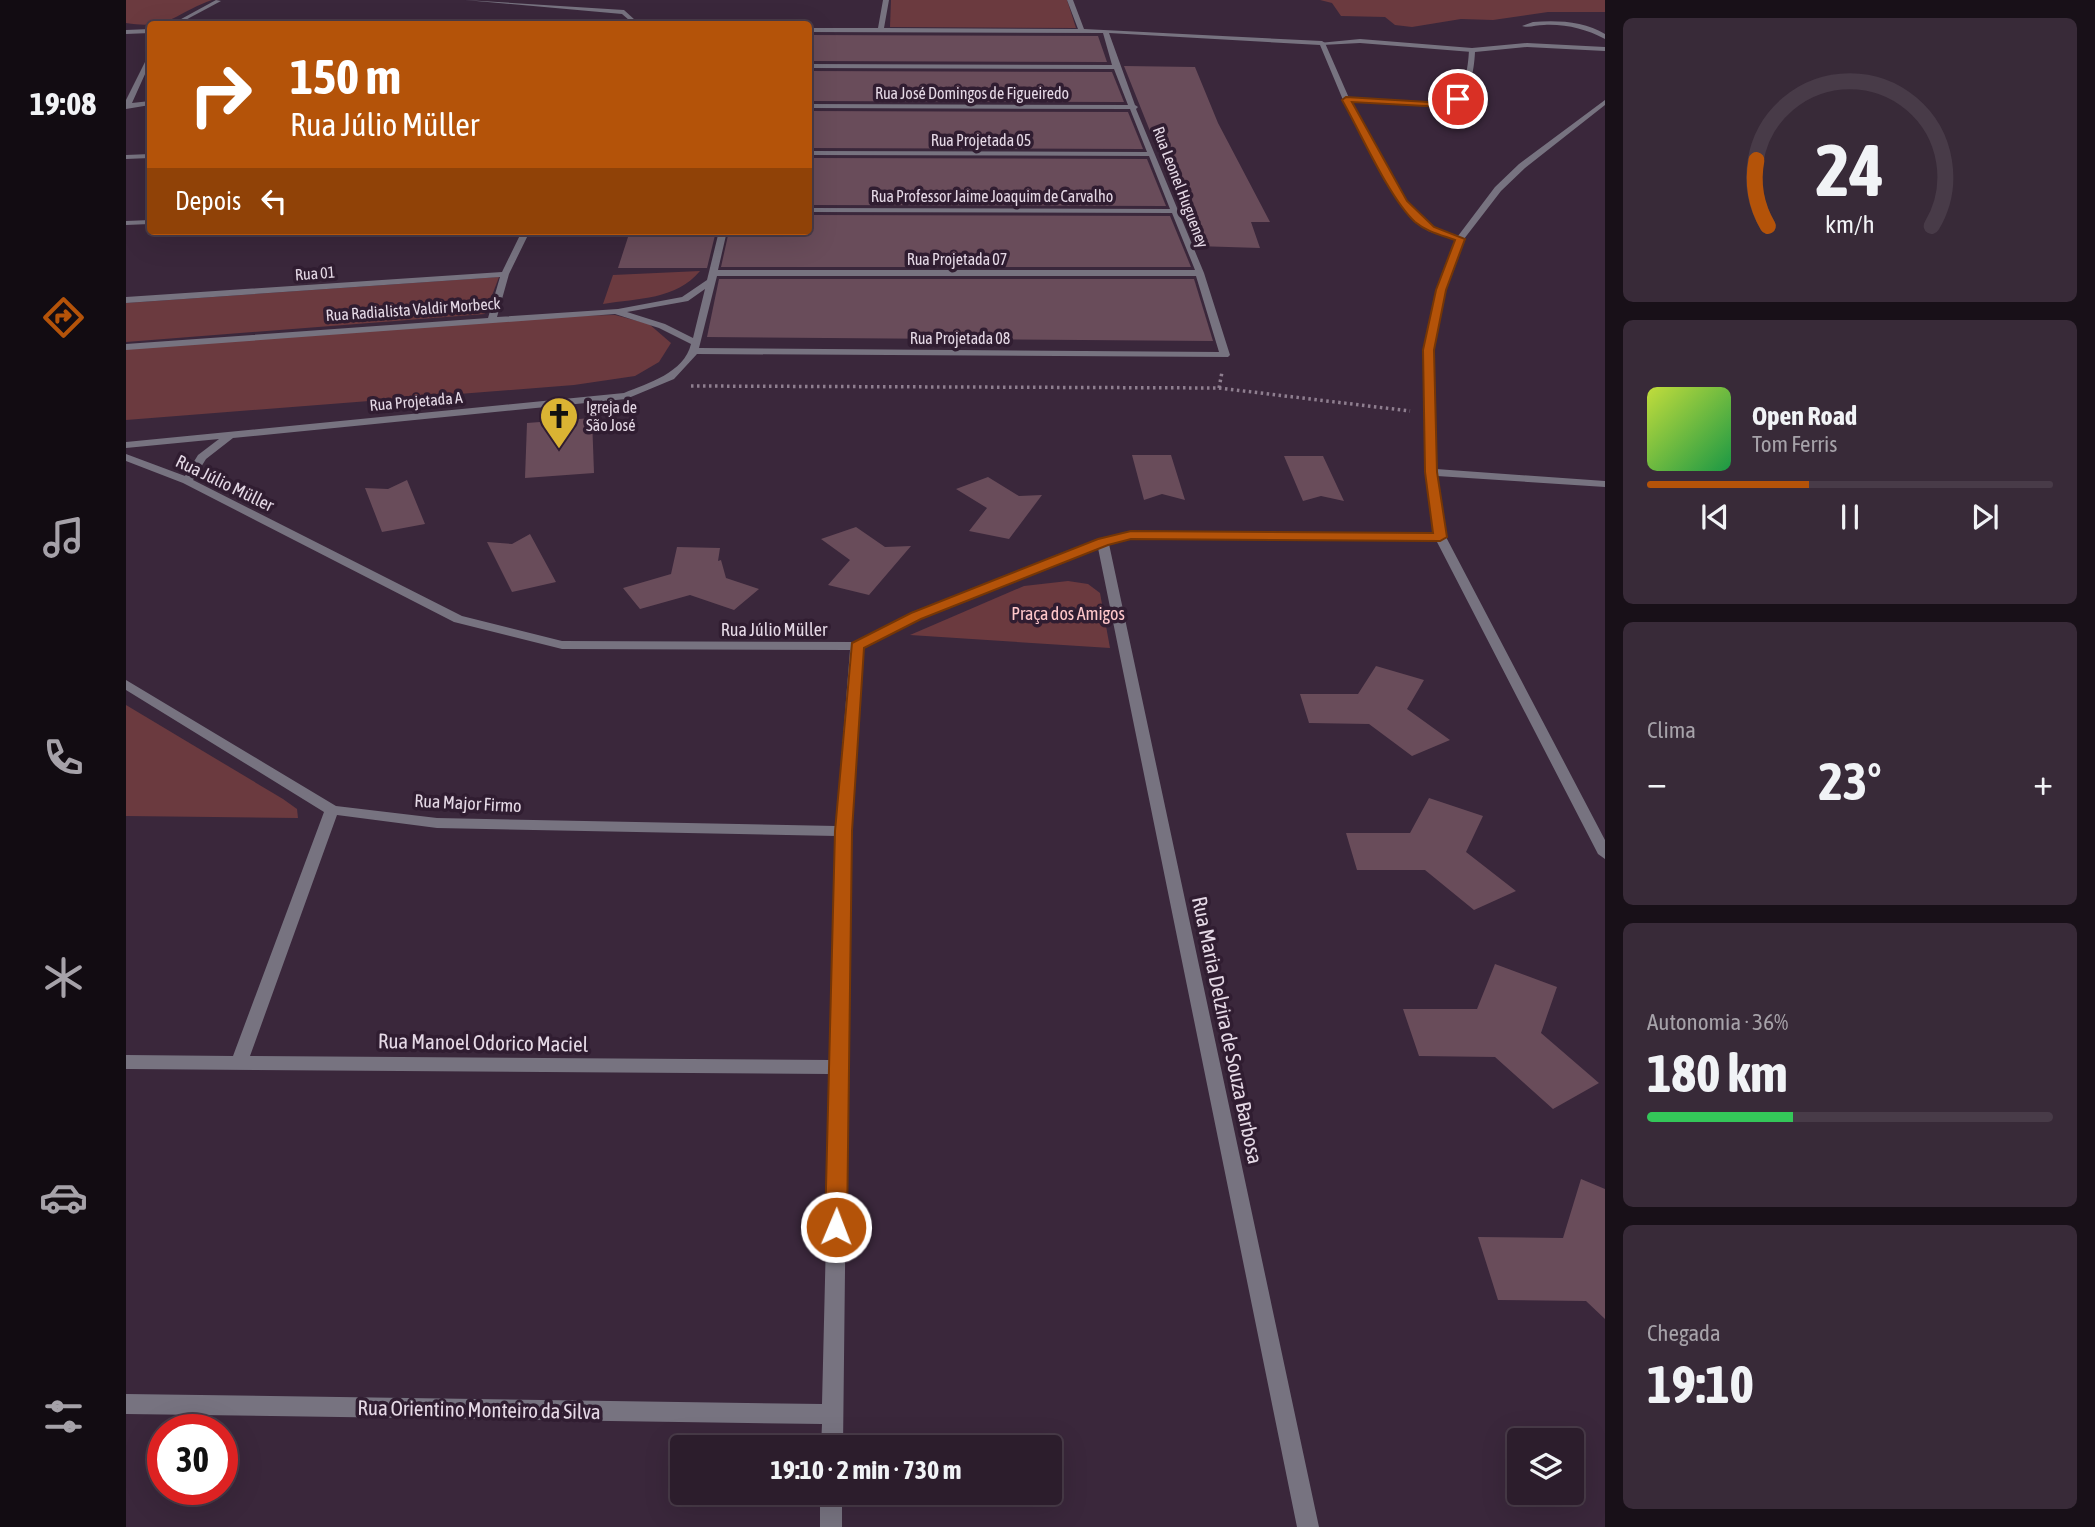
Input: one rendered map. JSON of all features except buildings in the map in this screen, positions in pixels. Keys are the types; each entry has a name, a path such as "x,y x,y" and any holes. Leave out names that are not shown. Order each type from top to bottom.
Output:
{"street":[{"path":"468,0 624,12 631,21"},
{"path":"881,30 886,0"},
{"path":"1070,0 1081,30"},
{"path":"181,21 218,1"},
{"path":"1525,26 1557,24 1598,31 1605,37"},
{"path":"812,30 1105,30 1322,43 1360,41 1472,50 1527,45 1605,49"},
{"name":"Rua Leonel Hugueney","path":"1105,30 1116,67 1135,107 1200,273 1226,355"},
{"path":"126,32 147,31"},
{"path":"1322,43 1346,100 1403,202 1418,220 1431,229 1460,239"},
{"path":"1346,100 1451,105 1464,89 1472,66 1472,50"},
{"path":"127,106 147,64"},
{"path":"812,66 1116,67"},
{"path":"1605,102 1514,174 1460,239 1441,290 1428,350 1431,472 1440,537 1605,854"},
{"path":"127,106 147,103"},
{"name":"Rua José Domingos de Figueiredo","path":"812,106 1135,107"},
{"name":"Rua Projetada 05","path":"812,153 1153,154"},
{"path":"126,157 147,156"},
{"name":"Rua Professor Jaime Joaquim de Carvalho","path":"812,210 1175,211"},
{"path":"126,223 147,222"},
{"path":"492,319 505,274 524,235"},
{"path":"695,347 722,235"},
{"name":"Rua Projetada 07","path":"713,277 1200,273"},
{"name":"Rua 01","path":"126,300 505,274"},
{"path":"616,311 685,299 713,277"},
{"name":"Rua Radialista Valdir Morbeck","path":"126,347 616,311 662,326 695,347"},
{"name":"Rua Projetada 08","path":"695,347 1226,355"},
{"name":"Rua Projetada A","path":"126,445 626,396 656,386 671,377 695,347"},
{"path":"187,481 202,457 215,444 234,434"},
{"name":"Rua Júlio Müller","path":"126,457 187,481 458,619 562,645 857,646 916,616 1103,542 1131,535 1440,537"},
{"path":"1431,472 1605,484"},
{"name":"Rua Maria Delzira de Souza Barbosa","path":"1103,542 1308,1527"},
{"path":"832,1435 844,831 857,646"},
{"name":"Rua Major Firmo","path":"126,684 332,810 437,823 844,831"},
{"path":"239,1062 332,810"},
{"name":"Rua Manoel Odorico Maciel","path":"126,1062 839,1068"},
{"name":"Rua Orientino Monteiro da Silva","path":"126,1404 832,1414"},
{"path":"831,1505 831,1527"}],"path":[{"path":"1219,388 1226,355"},
{"path":"656,386 1219,388 1384,406 1430,415"}],"green space":[{"path":"126,0 212,0 166,21 147,21 147,24 141,25 126,23"},
{"path":"891,0 1067,0 1076,28 890,27"},
{"path":"1320,0 1605,0 1605,12 1548,12 1493,20 1461,19 1412,27 1395,25 1385,17 1341,16 1332,3"},
{"path":"700,271 680,288 668,293 603,304 613,275"},
{"path":"499,277 485,314 126,342 126,303"},
{"path":"615,315 649,324 671,343 659,362 635,376 574,385 126,420 126,348"},
{"name":"Praça dos Amigos","path":"1068,581 1088,584 1100,593 1110,648 910,635 1024,586"},
{"path":"126,705 283,799 297,809 298,818 126,816"}],"place":[{"name":"Igreja de São José","path":"559,450"}],"route":[{"path":"836,1227 844,831 857,646 916,616 1103,542 1131,535 1440,537 1431,472 1428,350 1441,290 1460,239 1431,229 1418,220 1403,202 1346,100 1451,105 1458,99"}]}
